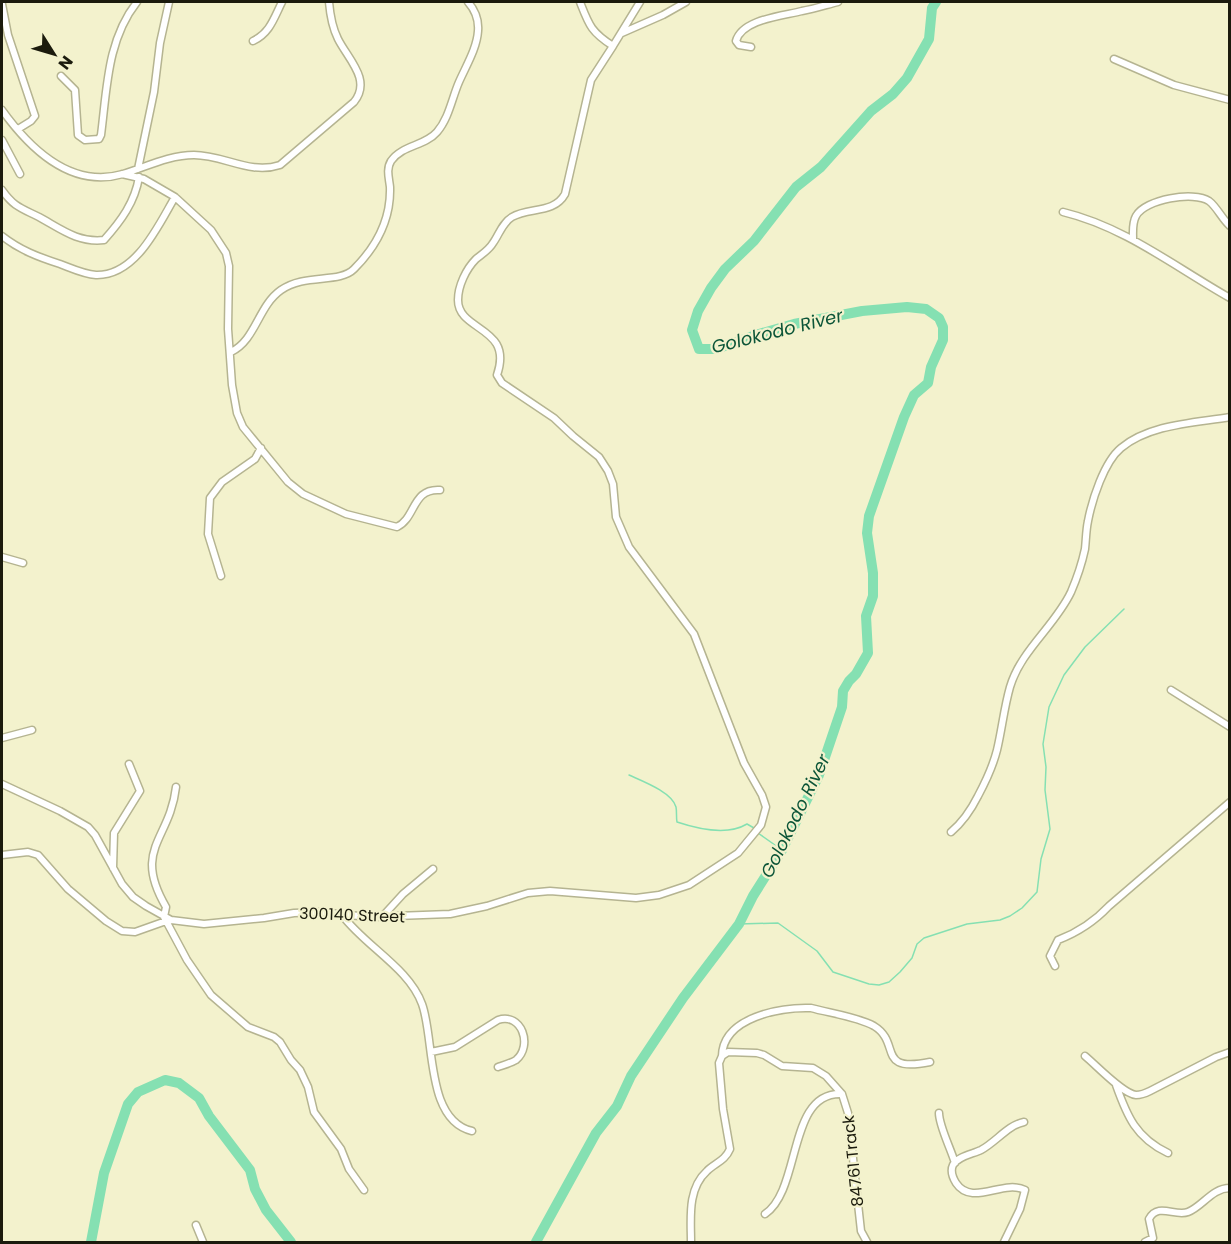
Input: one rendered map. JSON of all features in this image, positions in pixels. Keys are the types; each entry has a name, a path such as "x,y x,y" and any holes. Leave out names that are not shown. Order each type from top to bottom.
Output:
{"street":[{"path":"61,75 75,90 78,135 85,140 99,139 112,52 122,27 137,2"},
{"path":"138,169 169,2"},
{"path":"253,41 261,38 267,32 282,2"},
{"path":"2,110 43,155 71,172 93,177 122,174 168,159 191,155 256,168 273,167 288,160 349,107 358,97 361,89 360,78 336,36 329,2"},
{"path":"231,352 245,343 259,315 274,295 299,281 347,274 376,243 389,197 390,163 398,153 427,140 438,131 449,111 472,54 478,21 476,12 468,2"},
{"path":"580,2 592,31 613,46 640,2"},
{"path":"622,33 686,2"},
{"path":"751,46 739,45 736,41 744,29 778,15 838,2"},
{"path":"2,4 8,35 35,116 18,129"},
{"name":"300140 Street","path":"2,784 60,810 88,827 133,897 165,919 204,924 294,913 319,912 382,917 460,913 515,896 538,892 581,892 630,898 659,895 689,885 738,852 748,842 761,825 766,807 744,763 694,634 629,547 616,517 615,491 604,463 554,418 502,383 497,375 501,358 495,341 464,316 458,302 466,272 493,244 507,221 521,213 553,206 562,200 568,185 591,80 613,46"},
{"path":"1114,59 1174,85 1230,100"},
{"path":"2,140 20,174"},
{"path":"122,174 139,177 175,197 216,235 226,253 228,329 232,385 237,413 243,427 288,482 303,494 346,514 382,525 400,526 424,493 430,490 440,490"},
{"path":"2,190 11,203 19,209 68,234 93,241 104,240 120,223 137,193 139,177"},
{"path":"2,236 30,254 87,274 105,274 123,267 142,249 175,197"},
{"path":"1133,239 1133,224 1140,210 1165,198 1204,199 1212,204 1230,226"},
{"path":"1063,212 1092,220 1133,239 1230,298"},
{"path":"951,832 971,811 993,765 1014,677 1029,650 1068,598 1083,560 1087,522 1091,508 1101,480 1114,455 1131,442 1159,429 1230,417"},
{"path":"221,576 208,534 210,498 222,482 255,459 261,448"},
{"path":"2,557 23,563"},
{"path":"1171,690 1230,726"},
{"path":"2,738 32,730"},
{"path":"113,869 114,833 140,791 129,764"},
{"path":"176,787 174,801 152,852 153,878 160,899 166,907 165,919 211,995 248,1028 274,1037 280,1042 303,1074 314,1112 341,1149 349,1169 364,1190"},
{"path":"1055,966 1050,956 1058,940 1094,922 1109,906 1230,802"},
{"path":"2,855 19,852 38,855 68,889 106,921 122,931 135,932 165,919"},
{"path":"382,917 403,894 433,869"},
{"path":"342,915 418,994 423,1007 436,1083 442,1103 458,1126 472,1131"},
{"path":"691,1242 692,1204 695,1189 702,1176 724,1159 730,1149 719,1063 727,1038 738,1027 778,1009 818,1010 874,1026 885,1038 892,1054 901,1064 914,1065 930,1062"},
{"path":"431,1052 455,1047 498,1020 517,1022 522,1028 524,1046 515,1061 498,1067"},
{"name":"84761 Track","path":"722,1056 728,1052 757,1053 782,1066 813,1068 826,1076 842,1094 848,1113 861,1231 867,1242"},
{"path":"1085,1056 1128,1093 1134,1095 1146,1093 1230,1052"},
{"path":"1115,1081 1133,1126 1141,1135 1168,1153"},
{"path":"765,1214 775,1206 785,1185 799,1133 807,1113 823,1099 842,1094"},
{"path":"939,1113 940,1123 955,1163"},
{"path":"1004,1242 1020,1209 1025,1190 1008,1186 986,1192 970,1193 962,1190 952,1170 955,1163 990,1144 1013,1126 1024,1122"},
{"path":"1145,1242 1153,1238 1149,1219 1155,1212 1160,1210 1186,1213 1198,1207 1208,1196 1224,1188 1230,1188"},
{"path":"196,1225 203,1242"}],"waterway":[{"name":"Golokodo River","path":"536,1242 596,1133 617,1106 631,1076 683,998 739,924 753,896 782,850 819,775 842,707 843,691 868,653 866,616 873,596 873,573 867,533 869,516 904,417 914,395 928,383 931,367 943,340 943,327 939,318 926,309 907,307 862,311 794,324 716,349 699,349 692,330 698,311 725,269 754,241 796,187 821,167 871,111 893,94 907,78 929,39 932,8 936,2"},
{"path":"739,924 778,923 817,951 833,972 879,985 889,982 900,972 912,958 917,944 924,938 967,924 1000,920 1022,908 1037,892 1041,859 1050,829 1043,744 1049,707 1064,675 1085,647 1124,609"},
{"path":"629,775 669,797 676,807 677,822 712,830 731,830 747,824 754,828"},
{"path":"758,833 782,850"},
{"name":"Golokodo River","path":"91,1242 104,1173 128,1104 138,1092 165,1080 179,1083 199,1098 209,1116 250,1170 255,1189 266,1210 291,1242"}]}
